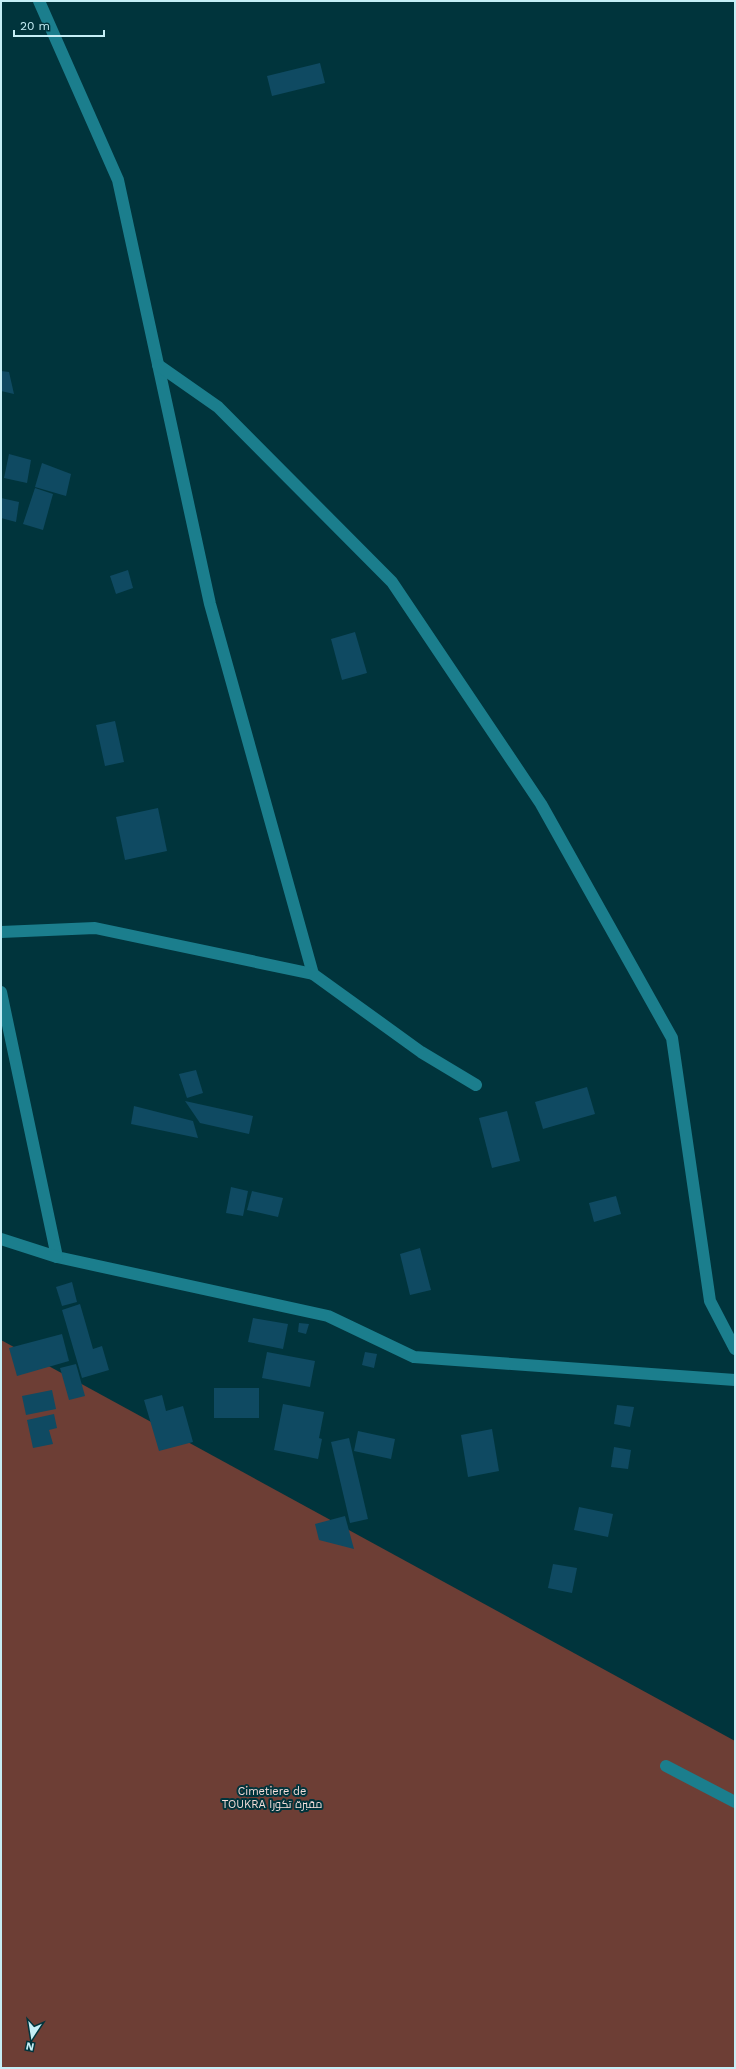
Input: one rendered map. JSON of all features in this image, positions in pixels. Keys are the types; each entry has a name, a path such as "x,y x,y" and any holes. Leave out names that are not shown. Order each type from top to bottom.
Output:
{"street":[{"path":"39,1 118,180 210,604 313,974"},
{"path":"158,365 218,407 392,582 541,804 672,1038 710,1301 735,1349"},
{"path":"1,932 95,928 313,974 421,1052 476,1085"},
{"path":"1,992 56,1257"},
{"path":"1,1239 56,1257 328,1316 414,1357 735,1380"},
{"path":"666,1766 735,1802"}],"green space":[{"name":"Cimetiere de TOUKRA مقبرة تكورا","path":"1,1340 735,1741 735,2068 1,2068"}],"building":[{"path":"320,63 325,83 272,96 267,76"},
{"path":"1,371 9,372 14,394 1,391"},
{"path":"9,454 31,460 27,483 4,478"},
{"path":"42,463 71,474 66,496 35,487"},
{"path":"35,488 53,494 43,530 23,524"},
{"path":"1,498 19,502 16,522 1,518"},
{"path":"128,570 133,588 116,594 110,576"},
{"path":"355,632 367,673 342,680 331,639"},
{"path":"115,721 124,762 105,766 96,725"},
{"path":"158,808 167,851 125,860 116,817"},
{"path":"196,1070 203,1093 187,1098 179,1074"},
{"path":"587,1087 595,1114 543,1129 535,1102"},
{"path":"185,1101 253,1116 249,1134 200,1123"},
{"path":"134,1106 193,1121 198,1138 131,1124"},
{"path":"507,1111 520,1161 492,1168 479,1118"},
{"path":"231,1187 248,1191 243,1216 226,1213"},
{"path":"252,1191 283,1198 278,1217 247,1210"},
{"path":"616,1196 621,1214 594,1222 589,1203"},
{"path":"420,1248 431,1290 410,1295 400,1254"},
{"path":"72,1282 77,1302 62,1306 56,1287"},
{"path":"80,1304 93,1349 102,1346 109,1370 82,1378 62,1310"},
{"path":"253,1318 288,1324 283,1349 248,1342"},
{"path":"299,1323 309,1324 306,1334 298,1332"},
{"path":"62,1334 69,1361 17,1376 9,1348"},
{"path":"267,1352 315,1361 310,1387 262,1378"},
{"path":"365,1352 377,1354 374,1368 362,1365"},
{"path":"76,1364 85,1396 69,1400 60,1368"},
{"path":"214,1388 259,1388 259,1418 214,1418"},
{"path":"52,1390 56,1409 26,1415 22,1396"},
{"path":"162,1395 166,1411 183,1406 193,1442 159,1451 144,1400"},
{"path":"283,1404 324,1412 319,1438 322,1439 318,1459 274,1450"},
{"path":"617,1405 634,1407 630,1427 614,1424"},
{"path":"54,1414 57,1428 49,1430 53,1444 33,1448 27,1420"},
{"path":"492,1429 499,1471 468,1477 461,1435"},
{"path":"358,1431 395,1439 391,1459 354,1451"},
{"path":"349,1438 368,1519 350,1523 331,1442"},
{"path":"614,1447 631,1450 628,1469 611,1467"},
{"path":"579,1507 613,1514 608,1537 574,1530"},
{"path":"345,1516 354,1549 319,1540 315,1524"},
{"path":"553,1564 577,1568 572,1593 548,1588"}]}
